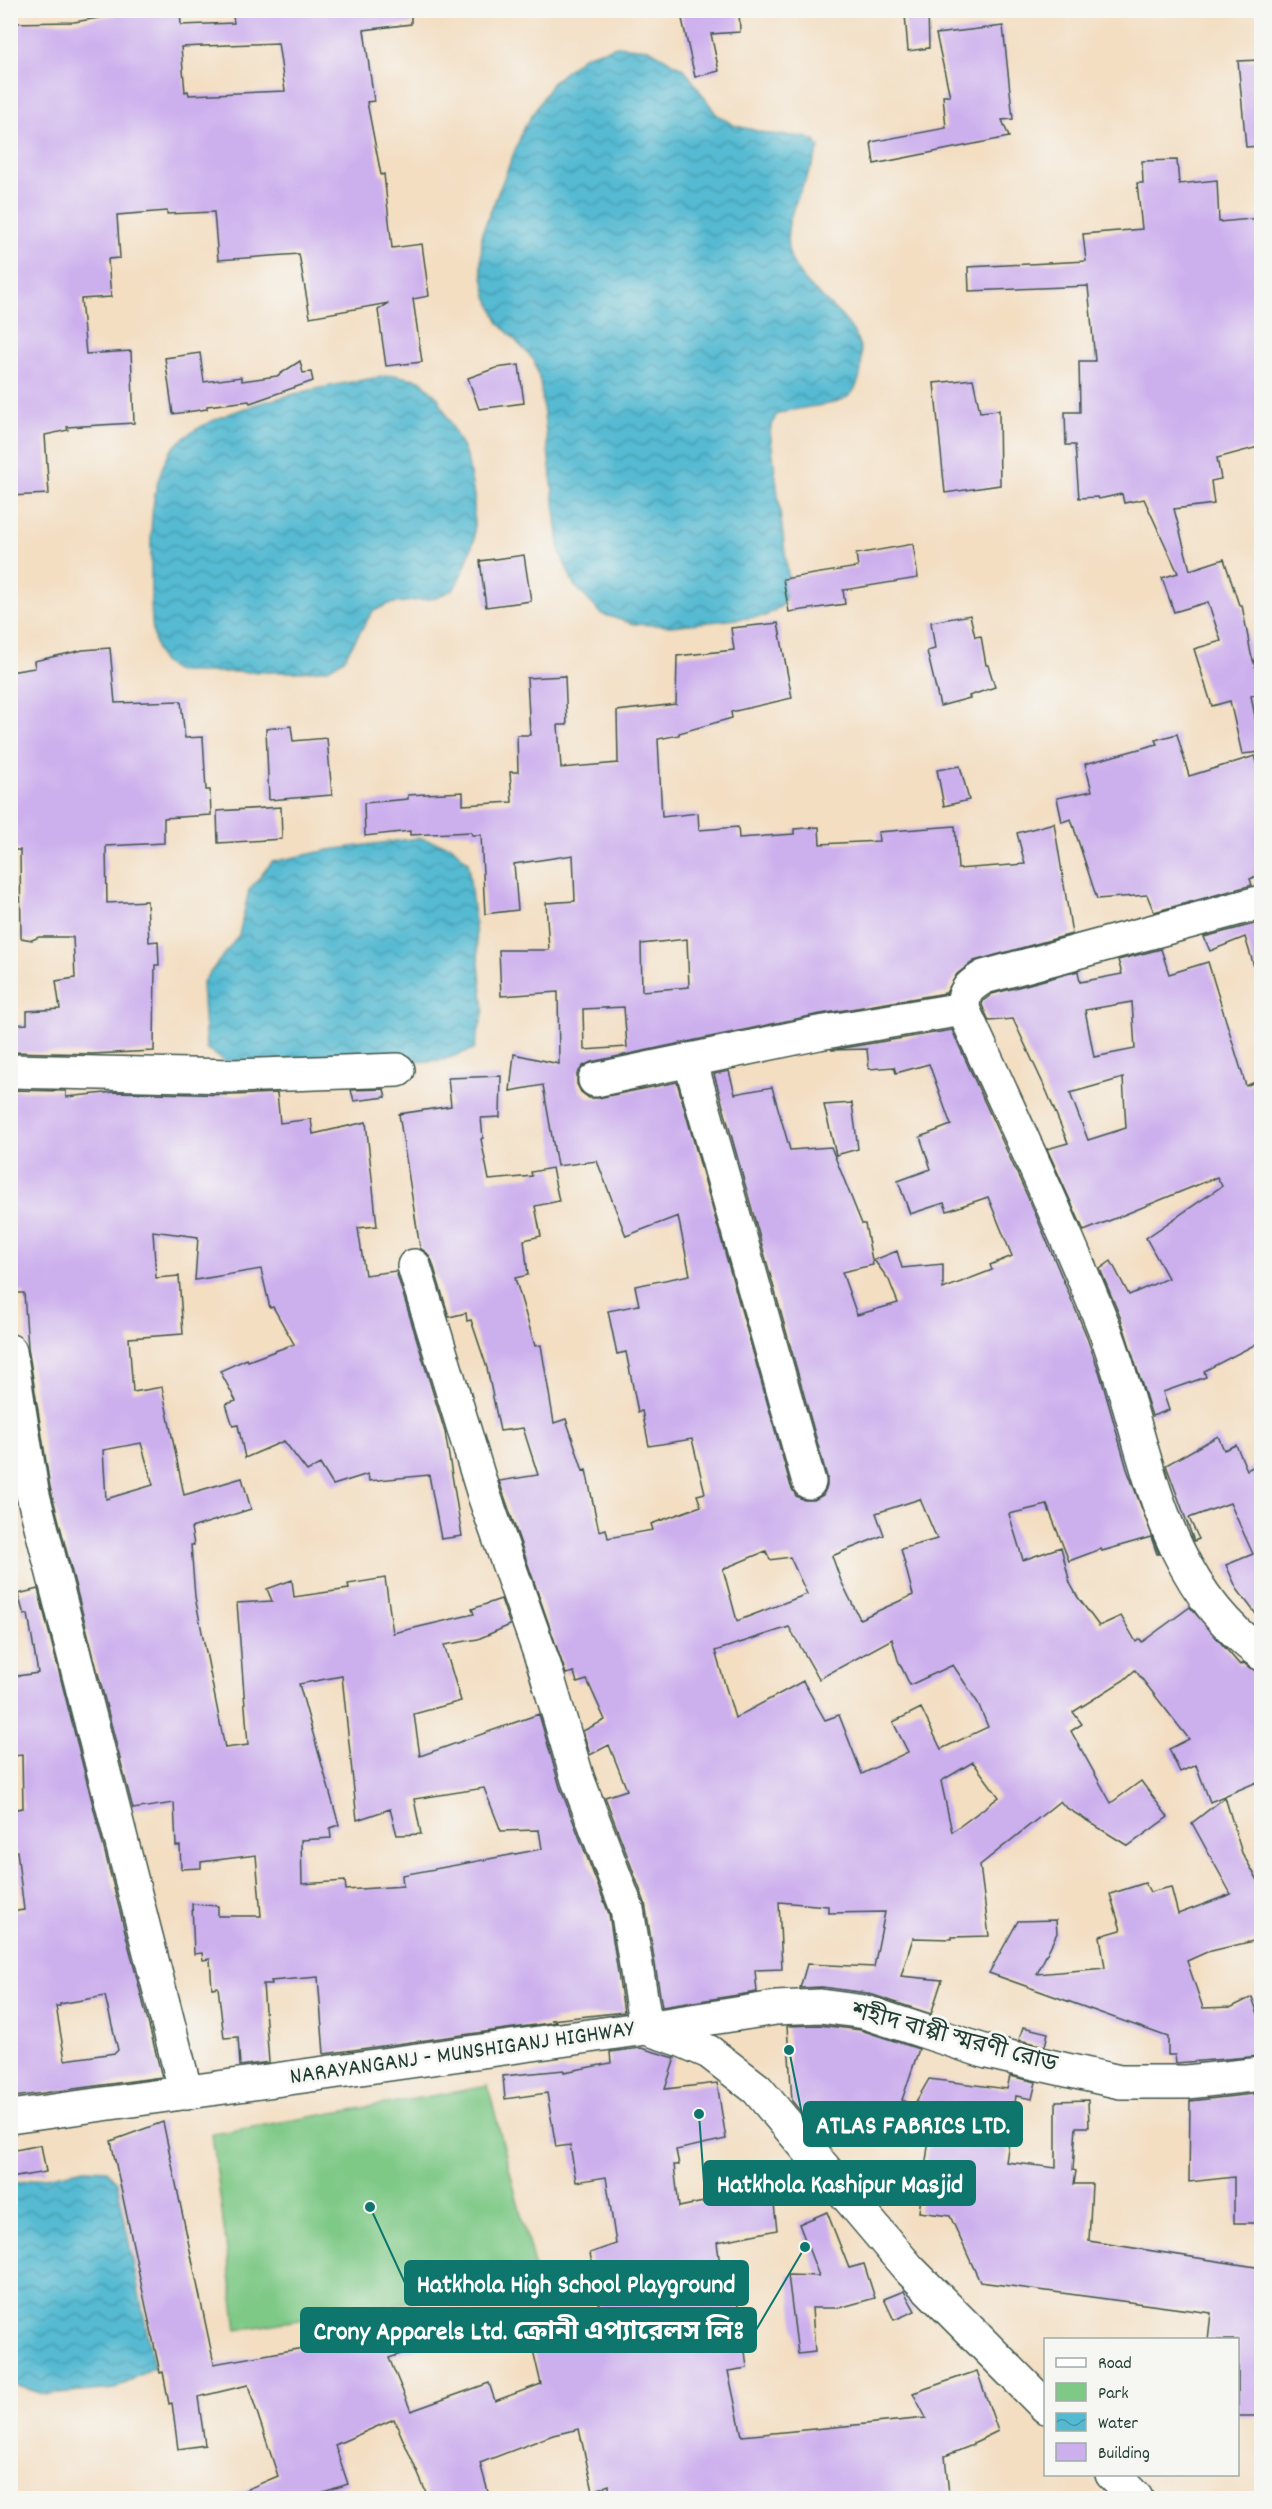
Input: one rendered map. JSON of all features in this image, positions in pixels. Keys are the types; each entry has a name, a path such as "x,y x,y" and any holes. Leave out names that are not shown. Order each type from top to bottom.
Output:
{"street":[{"path":"1262,902 984,977 969,986 963,997 963,1009 1054,1207 1104,1328 1152,1485 1185,1567 1211,1607 1246,1642 1262,1654"},
{"path":"595,1080 819,1033 963,1009"},
{"path":"690,1060 809,1482"},
{"path":"10,1071 233,1076 369,1069 399,1070"},
{"path":"414,1266 485,1498 544,1665 578,1780 627,1909 646,2028"},
{"path":"10,1351 32,1491 186,2093"},
{"name":"শহীদ বাপ্পী স্মরণী রোড","path":"646,2028 776,2008 820,2006 864,2012 987,2052 1120,2082 1187,2082 1262,2074"},
{"name":"NARAYANGANJ - MUNSHIGANJ HIGHWAY","path":"10,2117 646,2028 709,2052 757,2089 909,2269 1044,2405"},
{"path":"1113,2476 1136,2499"}],"green space":[{"path":"488,2086 538,2281 237,2330 212,2134"}],"water":[{"path":"617,46 649,49 685,70 716,114 733,125 769,134 805,137 815,141 819,148 789,222 788,248 801,276 848,324 856,337 861,352 861,370 854,390 843,399 776,415 770,431 789,584 783,605 765,616 671,626 634,624 602,614 574,585 560,552 540,381 534,360 499,323 487,296 481,266 482,233 524,128 553,82 584,56"},
{"path":"393,375 420,380 438,398 467,457 474,496 474,540 454,589 436,598 388,604 372,612 344,659 328,669 300,672 178,672 163,662 153,635 151,550 156,487 167,457 182,439 206,424 236,411 305,391"},
{"path":"419,838 451,846 468,862 484,1010 474,1049 443,1060 316,1069 228,1064 206,1048 202,983 239,935 249,890 272,862 329,850"},
{"path":"85,2169 107,2170 117,2182 154,2367 115,2389 47,2395 11,2384 11,2184"}],"building":[{"path":"180,10 181,25 234,23 232,10 411,10 411,24 364,30 374,101 367,102 381,175 384,174 392,248 422,244 429,296 413,299 422,362 386,366 378,310 389,303 310,317 299,254 218,260 214,212 167,214 167,211 117,215 120,258 108,259 111,297 81,299 86,354 131,351 134,423 67,427 68,430 45,435 49,494 10,496 10,400 14,400 10,316 15,316 13,267 10,267 10,148 15,74 10,74 10,23 74,22 136,12 136,16","holes":["278,43 285,91 189,95 188,91 185,92 181,47"]},
{"path":"680,10 739,10 740,32 711,34 719,71 695,77"},
{"path":"928,10 929,48 908,51 905,14"},
{"path":"1003,26 1013,119 1002,120 1009,137 874,164 871,142 946,128 943,96 950,96 936,34"},
{"path":"1260,60 1262,146 1246,147 1238,61"},
{"path":"1177,160 1179,184 1217,180 1219,222 1262,218 1262,446 1217,458 1221,479 1211,481 1214,504 1174,509 1190,570 1224,559 1239,605 1242,605 1251,654 1262,686 1262,693 1251,696 1262,752 1242,754 1230,701 1212,706 1194,649 1221,641 1208,602 1174,612 1162,578 1178,573 1144,499 1124,503 1122,494 1099,499 1098,497 1079,498 1075,445 1066,445 1065,412 1080,412 1079,361 1095,361 1088,286 969,291 968,267 1086,261 1083,234 1142,229 1137,183 1143,183 1142,161"},
{"path":"200,353 204,382 241,377 242,381 277,376 300,361 303,373 311,372 313,381 250,403 249,401 207,406 207,409 173,414 165,358"},
{"path":"519,365 524,403 479,409 468,378 496,368"},
{"path":"973,379 980,412 999,410 1000,485 945,493 934,383"},
{"path":"913,544 918,578 843,590 845,604 789,612 783,579 858,567 856,554"},
{"path":"524,555 531,601 486,607 480,561"},
{"path":"970,615 975,637 981,636 986,665 988,665 995,687 969,696 970,698 940,706 927,651 935,649 931,622"},
{"path":"778,623 792,698 731,712 732,718 679,733 679,735 658,739 662,817 698,813 699,830 738,827 739,838 794,834 794,829 819,827 820,844 879,841 878,832 955,826 958,869 1025,864 1017,833 1054,823 1072,934 974,961 957,974 946,993 815,1015 591,1062 583,1066 577,1074 577,1084 581,1092 589,1098 598,1098 677,1082 791,1487 796,1496 804,1500 814,1500 823,1495 827,1486 827,1477 714,1074 729,1071 735,1094 772,1087 790,1150 831,1147 862,1224 865,1224 873,1265 842,1272 857,1315 898,1303 889,1280 874,1260 897,1251 902,1268 943,1264 943,1289 992,1270 990,1265 1012,1256 988,1197 947,1211 944,1203 910,1214 898,1181 931,1169 920,1137 951,1125 929,1064 896,1073 894,1067 869,1069 867,1049 831,1050 952,1030 1035,1213 1085,1332 1100,1374 1127,1469 1159,1554 1157,1554 1151,1537 1102,1551 1101,1549 1069,1561 1047,1505 1009,1514 1023,1560 1061,1547 1070,1583 1099,1626 1121,1616 1136,1642 1140,1639 1142,1642 1190,1607 1240,1665 1244,1663 1261,1672 1262,1780 1210,1802 1196,1765 1180,1772 1169,1749 1189,1739 1135,1670 1124,1680 1073,1712 1082,1724 1071,1731 1111,1803 1141,1781 1168,1817 1128,1846 1065,1807 1060,1801 980,1865 989,1936 952,1937 952,1939 913,1938 901,1976 942,1980 931,2014 867,1993 822,1987 800,1988 807,1964 874,1967 885,1912 828,1913 828,1906 779,1902 782,1969 755,1970 757,1992 662,2007 645,1903 605,1797 627,1790 609,1745 590,1755 583,1731 605,1720 587,1680 577,1683 574,1672 566,1674 499,1481 538,1475 523,1428 500,1431 487,1368 471,1320 467,1321 466,1313 449,1317 432,1261 420,1248 399,1114 451,1106 448,1078 501,1076 500,1117 481,1118 483,1138 481,1139 489,1180 532,1176 531,1172 552,1168 559,1201 535,1206 541,1236 524,1240 528,1275 515,1278 535,1346 541,1345 554,1423 566,1419 583,1471 586,1470 599,1531 606,1529 608,1538 653,1530 651,1524 701,1506 697,1495 705,1493 692,1439 649,1446 642,1411 638,1412 626,1352 617,1354 608,1311 639,1305 635,1286 690,1275 678,1216 626,1236 597,1161 557,1166 543,1085 510,1091 514,1054 559,1064 558,992 501,996 499,950 549,950 546,903 575,901 573,855 514,864 518,910 485,914 481,835 472,835 471,832 410,835 410,831 365,836 364,803 408,799 408,795 463,792 463,805 512,802 510,772 518,772 517,735 530,735 527,678 565,676 567,725 558,725 561,768 618,763 617,711 676,704 677,656 734,650 731,628","holes":["687,939 689,987 642,991 641,944","624,1007 627,1047 584,1050 583,1009","920,1499 937,1539 901,1549 913,1595 860,1619 841,1581 832,1556 884,1535 876,1513","766,1551 770,1560 790,1557 807,1594 737,1621 723,1569","789,1627 819,1679 892,1639 898,1660 910,1685 953,1665 978,1703 988,1727 941,1749 921,1708 893,1722 908,1752 862,1774 839,1715 825,1720 803,1681 735,1718 715,1651","973,1762 999,1797 952,1832 941,1781"]},
{"path":"110,648 115,703 181,701 185,738 203,737 206,790 210,790 211,815 164,818 164,843 106,846 107,903 147,901 149,942 158,941 159,965 155,965 154,1051 92,1054 10,1052 10,1025 27,1024 27,1011 60,1009 56,981 75,978 73,937 39,937 32,940 21,938 20,850 13,850 10,816 10,672 35,668 34,661 83,650"},
{"path":"291,726 293,741 327,738 332,795 269,800 266,729"},
{"path":"1177,734 1189,776 1255,756 1262,778 1262,874 1250,879 1252,885 1154,912 1147,895 1097,899 1071,819 1062,822 1057,798 1092,791 1085,764 1157,744 1155,740"},
{"path":"960,766 969,800 944,806 937,770"},
{"path":"281,807 282,839 218,843 217,811"},
{"path":"1262,922 1262,972 1256,973 1245,937 1210,951 1204,937"},
{"path":"1161,949 1169,974 1208,962 1246,1086 1262,1079 1262,1341 1204,1371 1206,1377 1163,1392 1169,1410 1152,1416 1121,1319 1100,1269 1111,1261 1129,1295 1168,1278 1146,1238 1222,1186 1217,1177 1084,1231 1047,1149 1068,1143 1047,1092 1013,1019 989,1021 982,1005 983,1001 992,994 1078,971 1080,982 1122,974 1118,960","holes":["1132,1002 1135,1049 1094,1057 1085,1010","1123,1078 1126,1128 1088,1140 1070,1093"]},
{"path":"384,1089 386,1097 354,1101 351,1090"},
{"path":"10,1090 66,1091 66,1097 115,1092 233,1095 277,1093 280,1123 311,1119 313,1134 366,1122 377,1226 358,1228 365,1275 396,1271 445,1432 462,1536 441,1539 429,1475 369,1481 368,1474 333,1485 320,1464 307,1471 284,1441 245,1458 238,1425 233,1426 226,1404 236,1401 220,1371 247,1359 248,1361 294,1344 273,1307 270,1308 261,1269 195,1280 198,1237 153,1231 156,1278 179,1276 183,1334 129,1338 133,1392 162,1387 184,1495 242,1478 251,1509 191,1528 194,1545 191,1545 195,1597 225,1748 248,1745 237,1603 272,1601 267,1589 292,1580 294,1597 349,1589 348,1584 385,1578 393,1633 474,1614 472,1609 501,1599 510,1625 478,1639 444,1645 461,1701 414,1714 420,1756 539,1714 560,1787 609,1914 624,2012 551,2020 557,2022 324,2054 318,1977 271,1981 272,1984 263,1984 269,2062 240,2066 238,2037 224,2038 218,1987 212,1988 210,1959 203,1960 202,1953 194,1954 192,1904 218,1906 218,1916 261,1916 256,1855 201,1862 201,1868 181,1869 180,1846 176,1846 174,1803 133,1809 50,1487 28,1347 24,1293 13,1293 10,1255","holes":["141,1443 153,1485 106,1499 103,1450","342,1676 357,1820 390,1809 397,1835 421,1834 414,1799 484,1788 501,1831 539,1830 542,1849 402,1875 403,1886 346,1890 345,1881 302,1884 301,1840 331,1838 330,1828 339,1825 299,1684"]},
{"path":"852,1103 858,1149 836,1155 824,1105"},
{"path":"1218,1436 1224,1450 1236,1445 1247,1470 1262,1462 1262,1622 1237,1589 1226,1565 1253,1554 1230,1503 1189,1518 1199,1539 1194,1541 1166,1465"},
{"path":"38,1589 162,2077 14,2097 11,2065 17,2064 10,2017 10,1912 24,1910 17,1851 14,1851 10,1831 10,1810 23,1808 22,1755 13,1756 10,1677 38,1673 28,1614 24,1615 18,1594","holes":["105,1996 118,2050 115,2053 65,2060 56,2006"]},
{"path":"1225,1797 1242,1853 1262,1887 1262,1939 1207,1952 1187,1961 1203,2008 1232,2007 1252,1997 1262,2025 1262,2056 1176,2063 1175,2055 1168,2055 1168,2037 989,1973 1018,1921 1056,1920 1057,1933 1037,1974 1105,1968 1100,1936 1121,1930 1110,1894 1145,1883 1150,1892 1171,1887 1178,1914 1231,1894 1192,1823"},
{"path":"819,2025 861,2030 919,2049 902,2100 914,2105 929,2079 1007,2089 1010,2076 1036,2082 1032,2099 1016,2096 1006,2162 1056,2168 1056,2101 1088,2100 1089,2127 1076,2127 1073,2170 1076,2171 1074,2184 1092,2184 1089,2241 1262,2268 1260,2416 1239,2416 1239,2338 1208,2338 1211,2313 980,2282 950,2216 919,2212 930,2132 809,2122 792,2101 787,2026"},
{"path":"1023,2027 1048,2033 1045,2046 1019,2040"},
{"path":"641,2048 675,2058 665,2089 717,2083 726,2139 676,2150 679,2165 674,2165 679,2207 772,2188 777,2230 717,2242 723,2288 732,2286 741,2316 747,2368 728,2371 742,2436 926,2418 913,2393 977,2371 998,2431 973,2445 945,2456 949,2494 906,2499 610,2499 609,2485 593,2491 579,2429 553,2435 480,2463 490,2499 429,2499 394,2419 335,2445 348,2484 302,2499 224,2499 278,2476 248,2385 198,2397 205,2445 178,2449 172,2403 169,2404 163,2372 160,2373 111,2141 163,2122 214,2364 326,2344 326,2348 384,2329 384,2335 439,2318 442,2340 389,2358 411,2411 489,2383 495,2401 541,2384 529,2333 556,2327 556,2324 601,2314 590,2253 616,2244 606,2177 576,2182 570,2145 556,2147 547,2093 505,2099 503,2076 564,2070 564,2072 611,2063 610,2052"},
{"path":"1262,2093 1262,2223 1234,2223 1234,2177 1189,2182 1190,2101"},
{"path":"41,2145 46,2172 10,2178 10,2151"},
{"path":"827,2212 849,2268 864,2264 875,2298 839,2308 812,2308 815,2352 798,2354 788,2275 819,2276 799,2224"},
{"path":"904,2291 915,2311 894,2320 884,2299"}],"place":[{"name":"ATLAS FABRICS LTD.","path":"789,2050"},
{"name":"Hatkhola Kashipur Masjid","path":"699,2114"},
{"name":"Hatkhola High School Playground","path":"370,2207"},
{"name":"Crony Apparels Ltd. ক্রোনী এপ্যারেলস লিঃ","path":"805,2247"}]}
